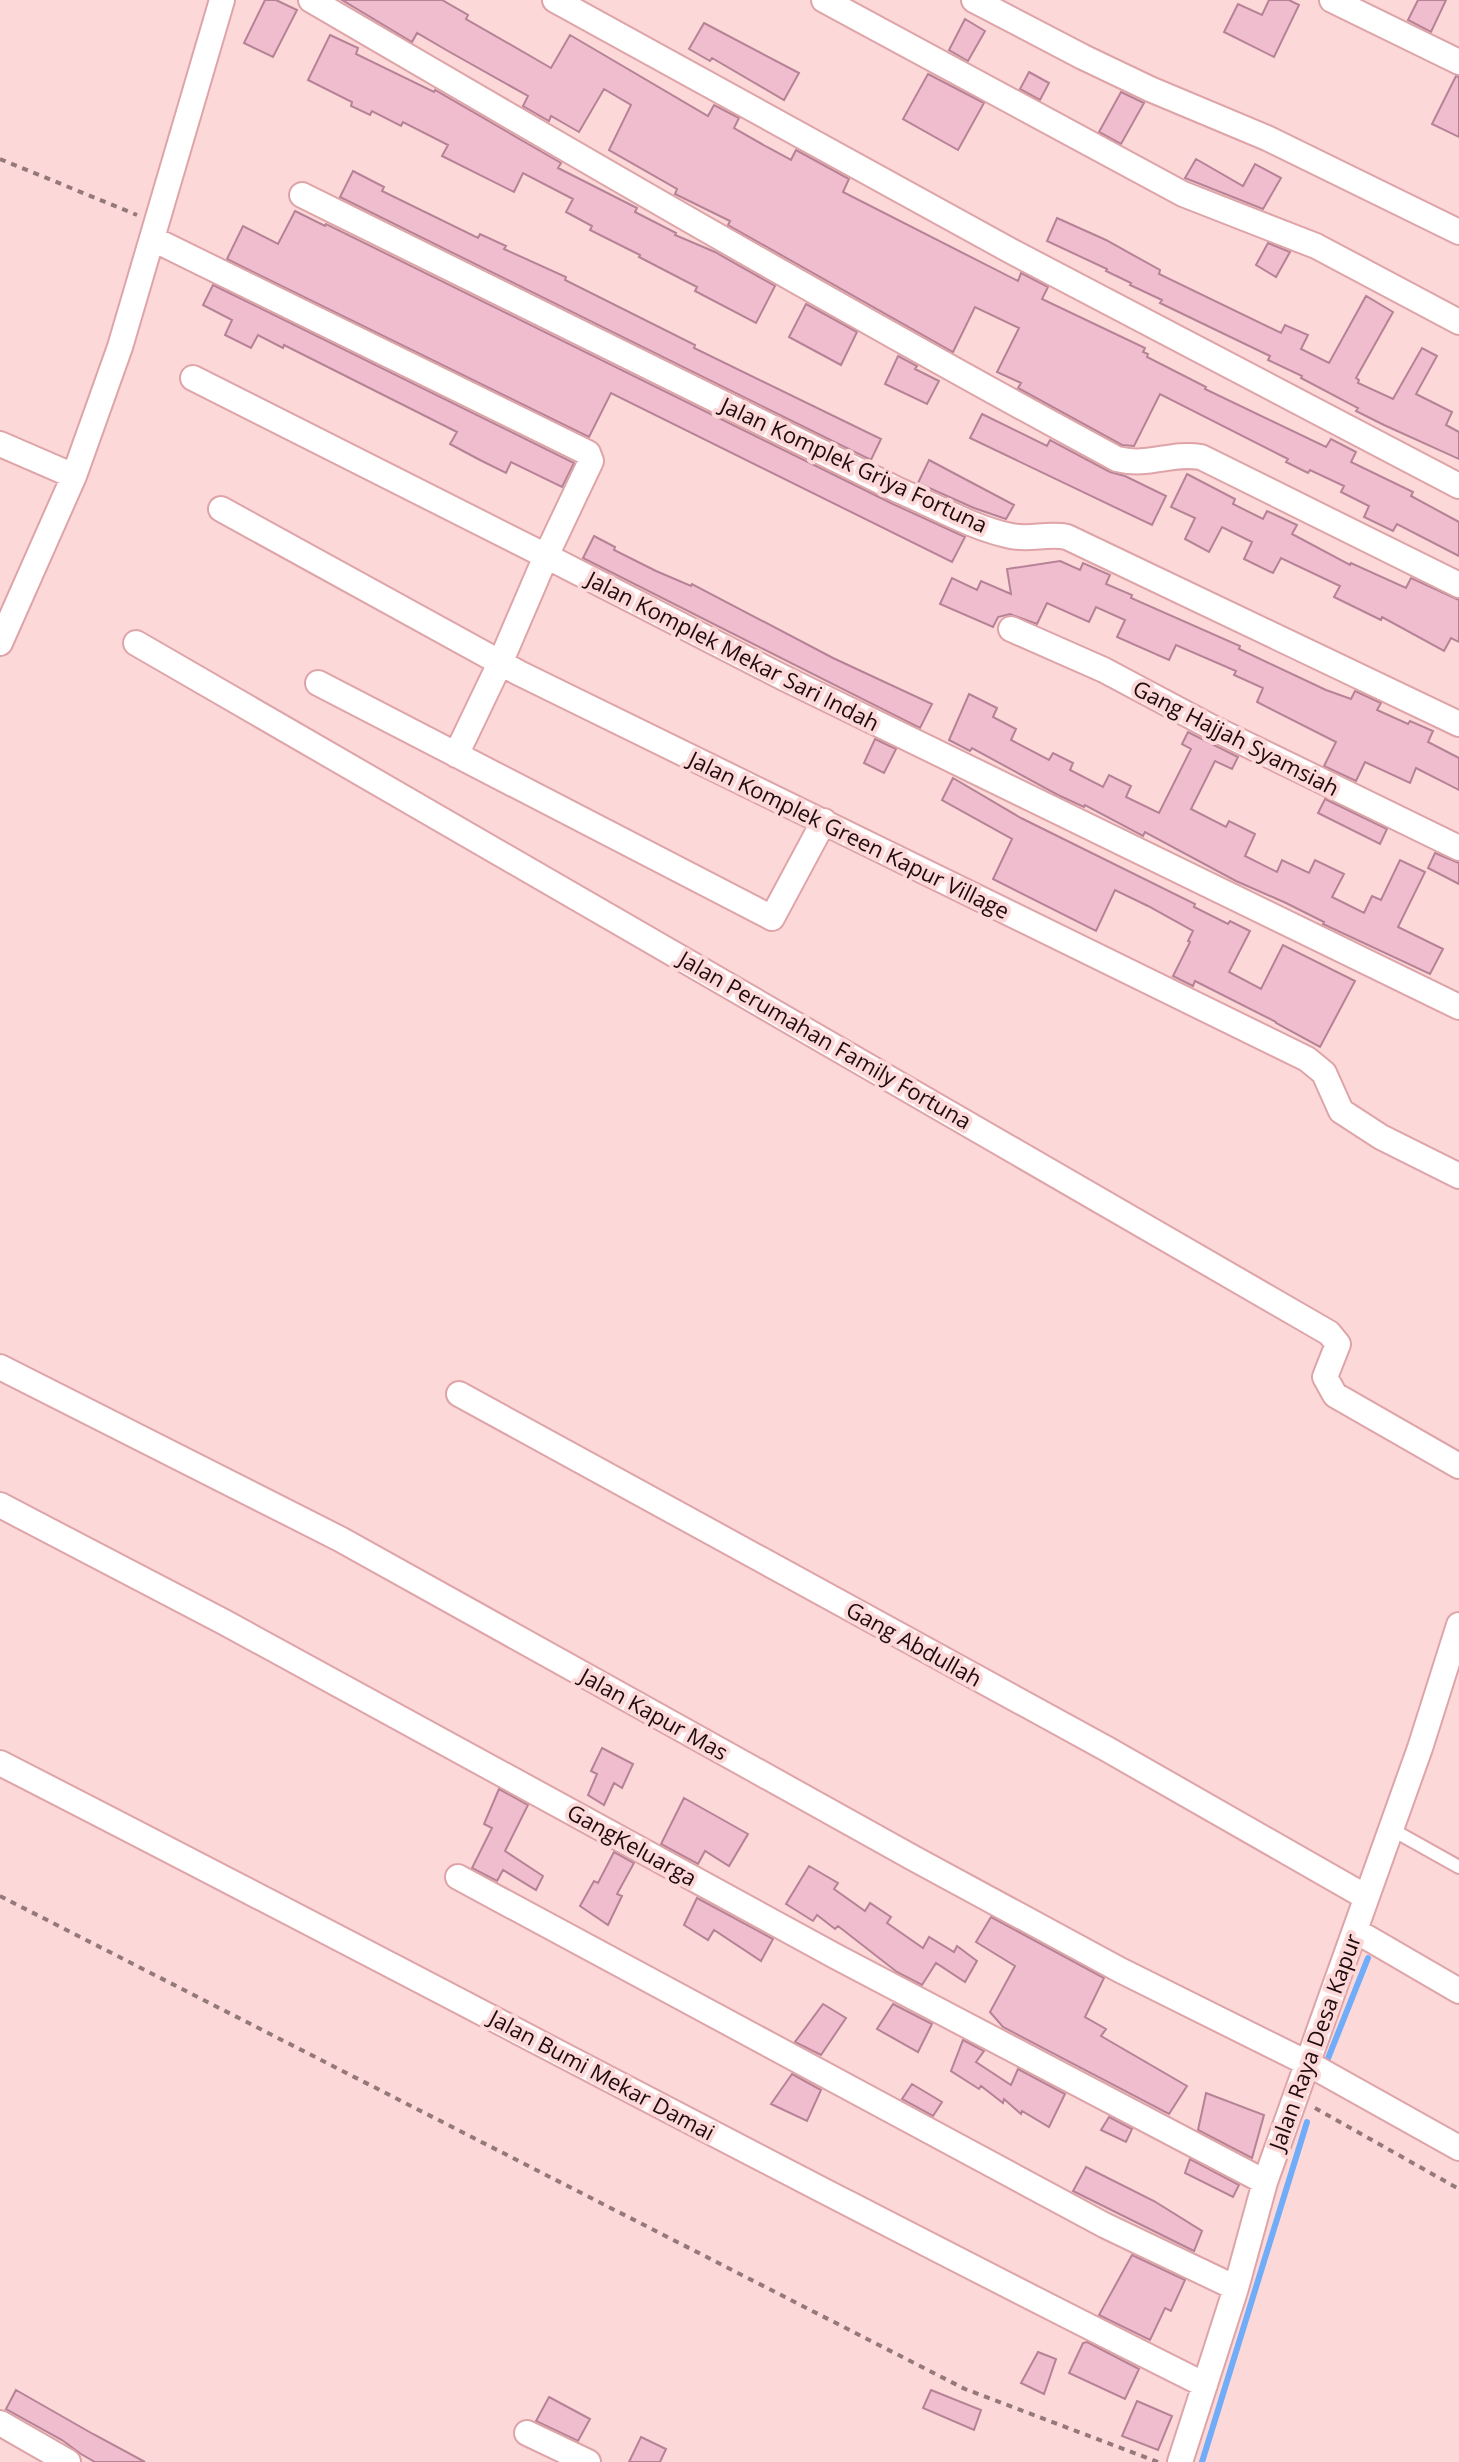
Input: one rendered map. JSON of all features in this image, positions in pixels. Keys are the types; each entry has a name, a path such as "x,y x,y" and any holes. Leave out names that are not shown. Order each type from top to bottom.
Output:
{"street":[{"path":"0,643 74,476 120,347 222,0"},
{"path":"311,0 933,359 1117,459 1135,463 1175,456 1201,457 1459,585"},
{"path":"555,0 1011,251 1459,486"},
{"path":"824,0 1183,194 1316,246 1459,322"},
{"path":"974,0 1083,57 1267,138 1459,232"},
{"path":"1332,0 1459,62"},
{"name":"Jalan Komplek Griya Fortuna","path":"302,195 900,491 1012,537 1054,534 1067,537 1459,724"},
{"path":"155,232 588,453 591,461 456,755"},
{"name":"Jalan Komplek Mekar Sari Indah","path":"193,378 784,678 1459,1007"},
{"path":"0,444 74,476"},
{"name":"Jalan Komplek Green Kapur Village","path":"221,509 519,673 1307,1059 1324,1073 1341,1111 1381,1137 1459,1176"},
{"name":"Gang Hajjah Syamsiah","path":"1011,629 1104,670 1224,734 1459,848"},
{"name":"Jalan Perumahan Family Fortuna","path":"136,643 1329,1333 1338,1344 1325,1377 1335,1395 1459,1466"},
{"path":"318,683 772,918 824,821"},
{"name":"Jalan Kapur Mas","path":"0,1367 340,1539 1120,1970 1307,2063 1459,2148"},
{"name":"Gang Abdullah","path":"459,1394 1107,1749 1366,1897"},
{"name":"GangKeluarga","path":"0,1505 224,1622 849,1963 1265,2182"},
{"name":"Jalan Raya Desa Kapur","path":"1180,2462 1236,2288 1265,2182 1356,1931 1459,1625"},
{"name":"Jalan Bumi Mekar Damai","path":"0,1763 485,2013 730,2144 1205,2385"},
{"path":"458,1877 1104,2225 1236,2288"},
{"path":"1356,1931 1459,1991"},
{"path":"0,2423 68,2462"},
{"path":"527,2433 588,2462"}],"lane":[{"path":"1391,1829 1459,1867"}],"path":[{"path":"0,159 155,232"},
{"path":"0,1896 965,2389 1159,2462"},
{"path":"1294,2096 1459,2189"}],"building":[{"path":"265,0 276,0 297,10 273,57 244,43"},
{"path":"342,0 442,0 468,15 466,19 551,68 570,35 708,116 714,105 739,118 734,128 767,147 791,160 796,150 849,179 843,192 1018,281 1021,273 1048,287 1042,299 1145,348 1143,352 1148,354 1147,357 1205,389 1326,447 1331,439 1356,452 1351,462 1413,492 1411,496 1459,522 1459,556 1397,524 1393,531 1364,517 1369,506 1341,492 1344,486 1286,462 1288,459 1160,394 1134,446 1122,445 1018,388 1021,383 997,372 1019,328 975,307 953,352 728,225 730,221 675,194 677,189 609,150 631,105 604,89 579,132 551,116 549,121 523,106 528,96 417,33 412,42"},
{"path":"1269,0 1289,0 1299,5 1274,57 1224,32 1238,4 1262,15"},
{"path":"1418,0 1446,0 1431,32 1408,20"},
{"path":"965,19 985,31 968,61 949,50"},
{"path":"704,23 799,73 784,100 712,58 710,61 689,49"},
{"path":"330,35 358,48 356,54 435,90 561,163 558,168 637,208 635,212 675,235 715,252 775,286 756,323 695,291 697,287 640,255 590,230 592,226 566,212 573,199 523,173 514,192 442,156 448,145 403,122 401,126 372,111 370,115 351,106 352,102 308,80"},
{"path":"1029,72 1049,83 1040,100 1020,89"},
{"path":"928,74 984,103 958,150 903,119"},
{"path":"1456,76 1459,77 1459,137 1432,124"},
{"path":"1121,92 1144,103 1121,144 1099,132"},
{"path":"1196,159 1243,186 1255,164 1281,178 1263,209 1185,178"},
{"path":"353,171 384,187 382,191 478,238 480,234 506,246 504,249 566,277 565,280 695,345 694,348 881,439 871,460 340,197"},
{"path":"295,211 965,537 952,562 611,393 589,437 227,259 243,226 278,244"},
{"path":"1057,218 1106,240 1160,270 1159,274 1281,333 1285,325 1308,335 1301,349 1329,363 1366,296 1393,312 1356,378 1358,383 1393,399 1422,348 1437,356 1416,394 1452,412 1446,425 1459,432 1459,459 1356,411 1358,408 1268,360 1270,356 1160,303 1162,300 1130,285 1107,269 1047,241"},
{"path":"1268,243 1290,252 1276,277 1256,265"},
{"path":"213,285 574,463 562,487 511,462 506,473 480,460 450,444 457,432 284,345 283,348 258,335 251,348 225,335 232,320 203,305"},
{"path":"806,304 857,332 841,365 789,337"},
{"path":"898,356 939,381 927,404 885,384"},
{"path":"982,414 1047,446 1050,440 1110,472 1166,496 1152,525 970,438"},
{"path":"929,460 1014,505 1006,519 918,483"},
{"path":"1187,474 1235,499 1233,504 1263,519 1267,511 1297,525 1292,534 1350,565 1406,588 1411,578 1459,600 1459,642 1451,638 1444,651 1382,617 1381,620 1334,597 1340,586 1281,558 1273,573 1244,559 1252,542 1222,527 1209,552 1185,539 1195,518 1171,507"},
{"path":"594,536 656,571 692,584 833,658 932,704 920,728 583,558"},
{"path":"1060,561 1080,570 1083,563 1110,575 1106,584 1132,595 1131,598 1240,646 1239,649 1326,690 1351,699 1355,691 1381,703 1377,710 1433,731 1428,742 1459,758 1459,790 1416,768 1410,783 1365,762 1356,781 1324,766 1336,742 1257,702 1263,688 1234,675 1236,671 1176,645 1169,660 1117,637 1125,620 1096,607 1089,622 1047,603 1037,624 1010,614 998,617 993,627 940,604 952,578 977,590 981,581 1011,594 1007,569"},
{"path":"969,694 997,708 993,717 1016,729 1011,740 1049,760 1053,753 1073,763 1070,770 1103,787 1109,775 1131,786 1126,797 1159,813 1191,749 1182,744 1188,732 1238,757 1232,769 1215,761 1191,809 1226,827 1229,821 1255,834 1245,856 1277,872 1282,860 1309,873 1315,860 1344,874 1332,897 1364,913 1372,896 1381,900 1400,860 1425,872 1398,927 1443,949 1430,974 1236,881 1145,832 1143,836 1085,805 1058,795 972,748 970,751 949,740"},
{"path":"875,739 896,749 884,773 864,763"},
{"path":"953,778 1021,818 1195,904 1194,907 1228,924 1230,921 1250,931 1229,972 1261,989 1283,945 1355,981 1320,1047 1195,981 1193,986 1173,976 1193,931 1148,906 1115,890 1096,931 993,879 1012,839 942,800"},
{"path":"1325,799 1387,829 1380,844 1318,813"},
{"path":"1435,853 1459,863 1459,884 1428,868"},
{"path":"602,1748 633,1764 622,1788 614,1783 604,1805 588,1795 597,1774 591,1771"},
{"path":"499,1789 528,1805 505,1851 543,1876 536,1890 503,1870 497,1881 472,1868 492,1828 484,1824"},
{"path":"684,1798 748,1834 729,1866 705,1851 698,1864 661,1844"},
{"path":"614,1852 634,1863 617,1894 622,1896 608,1925 580,1906 594,1881 598,1883"},
{"path":"809,1866 838,1883 834,1889 865,1911 870,1903 891,1917 887,1923 923,1948 929,1937 954,1952 957,1946 977,1961 965,1982 936,1963 922,1985 897,1972 838,1926 835,1929 817,1915 813,1921 786,1904"},
{"path":"697,1898 773,1939 761,1961 714,1930 708,1940 684,1925"},
{"path":"991,1917 1104,1978 1085,2017 1106,2029 1101,2036 1187,2086 1169,2114 1003,2027 990,2012 1015,1966 976,1942"},
{"path":"823,2004 846,2018 821,2055 795,2042"},
{"path":"893,2004 932,2024 918,2052 877,2029"},
{"path":"963,2040 984,2051 976,2062 1011,2085 1018,2069 1065,2094 1049,2127 1022,2111 1021,2114 1004,2099 1003,2103 981,2086 979,2089 951,2071"},
{"path":"792,2074 821,2090 807,2121 771,2104"},
{"path":"912,2084 942,2102 933,2116 902,2099"},
{"path":"1206,2093 1264,2115 1252,2158 1198,2130"},
{"path":"1109,2117 1132,2129 1126,2142 1101,2130"},
{"path":"1190,2159 1239,2185 1233,2197 1185,2173"},
{"path":"1086,2167 1154,2201 1202,2231 1194,2251 1073,2191"},
{"path":"1132,2255 1185,2280 1171,2311 1165,2308 1150,2340 1099,2315"},
{"path":"1087,2342 1139,2369 1125,2399 1069,2373 1083,2343"},
{"path":"1038,2352 1056,2359 1044,2394 1021,2383"},
{"path":"16,2390 145,2462 95,2462 6,2409"},
{"path":"931,2390 981,2410 974,2430 923,2408"},
{"path":"549,2397 590,2419 578,2441 536,2421"},
{"path":"1137,2401 1172,2416 1158,2450 1122,2436"},
{"path":"641,2437 666,2449 660,2462 629,2462"}],"waterway":[{"path":"1325,2066 1368,1958"},
{"path":"1202,2462 1307,2122"}]}
